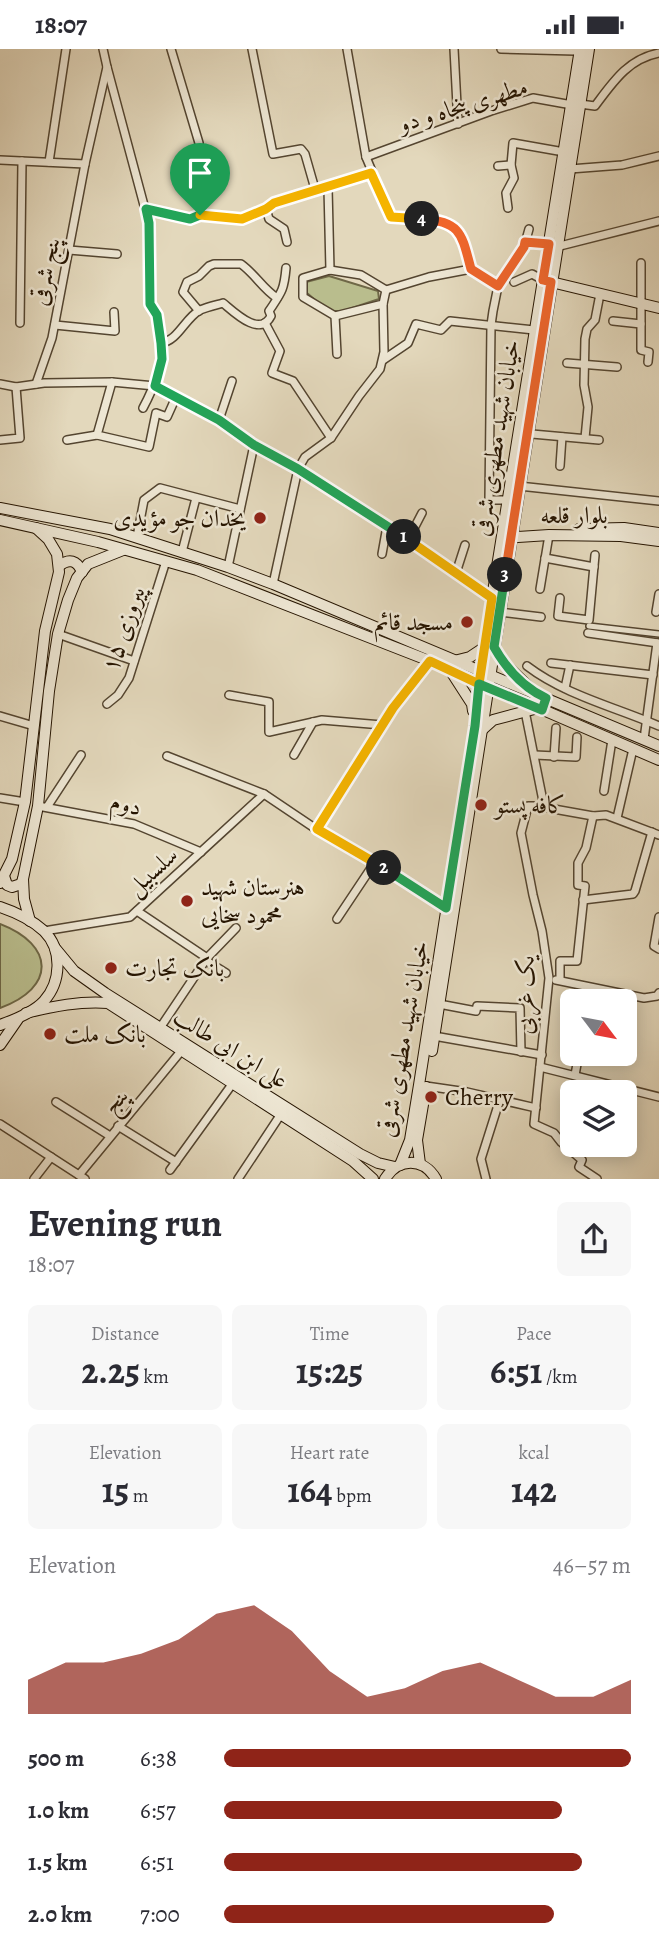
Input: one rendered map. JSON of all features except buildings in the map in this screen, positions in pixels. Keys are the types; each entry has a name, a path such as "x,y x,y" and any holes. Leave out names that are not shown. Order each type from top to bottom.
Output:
{"main road":[{"name":"خیابان شهید مطهری شرقی","path":"489,647 500,613 564,152 589,49"},
{"name":"خیابان شهید مطهری شرقی","path":"552,245 570,169 578,50"},
{"name":"خیابان شهید مطهری شرقی","path":"420,1164 417,1140 479,728 492,598 534,330 547,281"},
{"path":"547,281 659,308"},
{"path":"0,508 110,529 273,584 452,665 484,686 604,740 659,760"},
{"path":"0,520 124,549 197,570 430,661 486,673 659,745"},
{"path":"23,879 17,887 12,887 2,880 12,859 24,802 45,631 59,572 57,554 36,528"},
{"name":"بلوار قلعه","path":"512,533 529,530 624,528 659,533"},
{"name":"بلوار قلعه","path":"512,533 518,537 621,536 659,541"},
{"path":"30,921 24,899 23,879 42,806 49,691 58,634 77,577 88,564 124,549"},
{"path":"58,566 65,561 72,561 79,565 82,572"},
{"path":"452,665 489,647 519,679 542,696"},
{"path":"452,665 472,704 479,728 492,720 540,709"},
{"path":"540,709 542,696"},
{"name":"خیابان شهید مطهری شرقی","path":"397,1166 410,1140 446,908 479,728"},
{"path":"0,907 44,931"},
{"name":"علی ابن ابی طالب","path":"44,931 74,971 369,1159 397,1166"},
{"path":"0,1025 42,1003 54,987 58,968 55,948"},
{"name":"علی ابن ابی طالب","path":"23,1015 59,1005 108,1003 353,1161 373,1179"},
{"path":"0,1045 23,1015"},
{"path":"385,1179 397,1166 410,1163 420,1164 436,1179"}],"street":[{"path":"49,162 65,49"},
{"path":"103,49 149,223 150,304 157,315 162,359 155,386 143,408"},
{"path":"171,49 199,143"},
{"path":"253,49 273,154 301,149 305,153 315,189"},
{"path":"347,49 366,157 391,217 428,219 456,228 463,240 471,269 498,286"},
{"path":"454,49 458,124"},
{"path":"501,49 578,50"},
{"path":"576,105 595,106 613,81 630,64 645,56 659,53"},
{"name":"پنج شرقی","path":"36,384 55,325 85,164 107,67"},
{"name":"مطهری پنجاه و دو","path":"366,157 533,98 576,105"},
{"path":"508,208 506,193 514,178 511,165 513,143 564,152"},
{"path":"570,169 622,165 659,156"},
{"path":"0,160 85,164"},
{"path":"20,323 22,161"},
{"path":"498,166 511,165"},
{"path":"146,209 190,219 200,215 242,219 274,203 371,173"},
{"path":"200,215 208,182"},
{"path":"328,188 330,270"},
{"path":"266,209 269,219 284,229 287,242"},
{"path":"525,242 552,245 659,221"},
{"path":"508,500 489,500 491,325 498,286 524,247 529,229"},
{"path":"69,250 117,254"},
{"path":"641,263 640,350 649,352 648,362"},
{"path":"199,311 183,292 187,282 214,264 241,264 261,281 265,290 277,298"},
{"path":"161,343 168,342 180,327 199,311 223,303 246,322 252,324 270,321 269,311 284,288 286,268"},
{"path":"383,304 335,316 303,297 303,278 330,270 361,275 387,290 429,277 471,269"},
{"path":"514,282 532,274 547,281"},
{"path":"273,584 298,469 305,457 331,438 380,369 384,352 383,304 387,290"},
{"path":"585,438 589,407 583,364 587,329 595,320 600,294"},
{"path":"55,325 115,331 114,312"},
{"path":"335,316 337,354"},
{"path":"382,361 408,343 416,324 441,330 450,321 534,330"},
{"path":"613,321 641,324"},
{"path":"265,323 280,351 272,373 293,381 331,438"},
{"path":"567,363 617,367"},
{"path":"219,420 232,381"},
{"path":"97,435 111,382"},
{"path":"0,384 16,387 111,382 155,386 219,420 254,445 298,469 492,598"},
{"path":"0,440 20,438 16,387"},
{"path":"67,440 97,435 149,447 156,413 167,417 176,397"},
{"path":"532,434 599,440"},
{"path":"560,466 562,437"},
{"path":"228,567 254,445"},
{"path":"519,486 659,501"},
{"path":"136,537 144,500 160,488 240,509"},
{"path":"182,552 197,498"},
{"path":"408,540 422,513"},
{"path":"382,554 387,526"},
{"path":"540,589 549,535"},
{"path":"456,573 465,545"},
{"path":"589,626 595,555"},
{"path":"545,558 594,568"},
{"name":"پیروزی ۱۵","path":"107,704 118,695 129,678 166,561"},
{"path":"656,612 659,594"},
{"path":"560,597 558,616 658,643 644,739"},
{"path":"500,613 541,617"},
{"path":"589,626 659,633"},
{"path":"58,634 134,660"},
{"path":"317,829 382,725 430,661"},
{"path":"551,663 653,675"},
{"path":"565,688 569,665"},
{"path":"527,666 542,678 659,726"},
{"path":"229,695 270,703 269,732 322,720 382,725"},
{"path":"525,711 535,755 540,806 593,816 606,815 656,834 633,894 583,900"},
{"path":"0,716 34,726"},
{"path":"293,755 313,722"},
{"path":"554,757 556,728"},
{"path":"535,755 576,757 578,737"},
{"path":"604,740 604,791"},
{"path":"617,818 634,749"},
{"path":"42,806 80,755"},
{"path":"167,756 264,795 446,908"},
{"name":"سلسبیل","path":"44,931 130,917 264,795"},
{"path":"0,798 24,802"},
{"name":"دوم","path":"42,806 134,824 201,852"},
{"name":"یک غربی","path":"536,1108 549,978 521,833 528,806 540,806"},
{"path":"560,981 561,961 576,961 585,886 578,885 578,863 586,848 593,816"},
{"path":"337,919 375,862"},
{"path":"136,911 226,973"},
{"path":"659,917 654,946 659,949"},
{"path":"160,1028 206,959 236,928"},
{"path":"549,978 604,989"},
{"path":"637,996 657,996 659,993"},
{"path":"439,1004 476,1011 477,1006 520,1009 521,1052"},
{"path":"434,1036 542,1055"},
{"name":"پنج","path":"82,1177 110,1136 182,1050"},
{"path":"575,1075 577,1066"},
{"path":"540,1067 659,1097"},
{"path":"170,1170 233,1083"},
{"path":"426,1086 536,1108 534,1124 555,1133 561,1142 582,1160 579,1167 597,1179"},
{"path":"486,1179 481,1159 500,1099"},
{"path":"56,1101 110,1136"},
{"path":"238,1179 281,1114"},
{"path":"0,1124 82,1177"},
{"path":"118,1126 176,1162"},
{"path":"34,1179 51,1157"}],"green space":[{"path":"329,276 378,291 379,299 343,311 328,311 307,293 306,282"},
{"path":"0,924 31,943 42,966 39,978 31,989 18,1000 0,1008"}],"place":[{"name":"یخدان جو مؤیدی","path":"260,518"},
{"name":"مسجد قائم","path":"467,622"},
{"name":"کافه پستو","path":"481,805"},
{"name":"هنرستان شهید محمود سخایی","path":"187,901"},
{"name":"بانک تجارت","path":"111,968"},
{"name":"بانک ملت","path":"50,1034"},
{"name":"Cherry","path":"431,1097"}],"route":[{"path":"200,215 190,219 146,209 149,223 150,304 157,315 162,359 155,386 219,420 254,445 298,469 492,598 479,684 430,661 393,708 317,829 375,862 446,908 475,726 479,684 542,710 546,698 519,679 494,647 551,282 543,280 549,244 525,242 498,286 471,269 463,240 456,228 428,219 391,217 371,173 274,203 242,219 200,215"}]}
